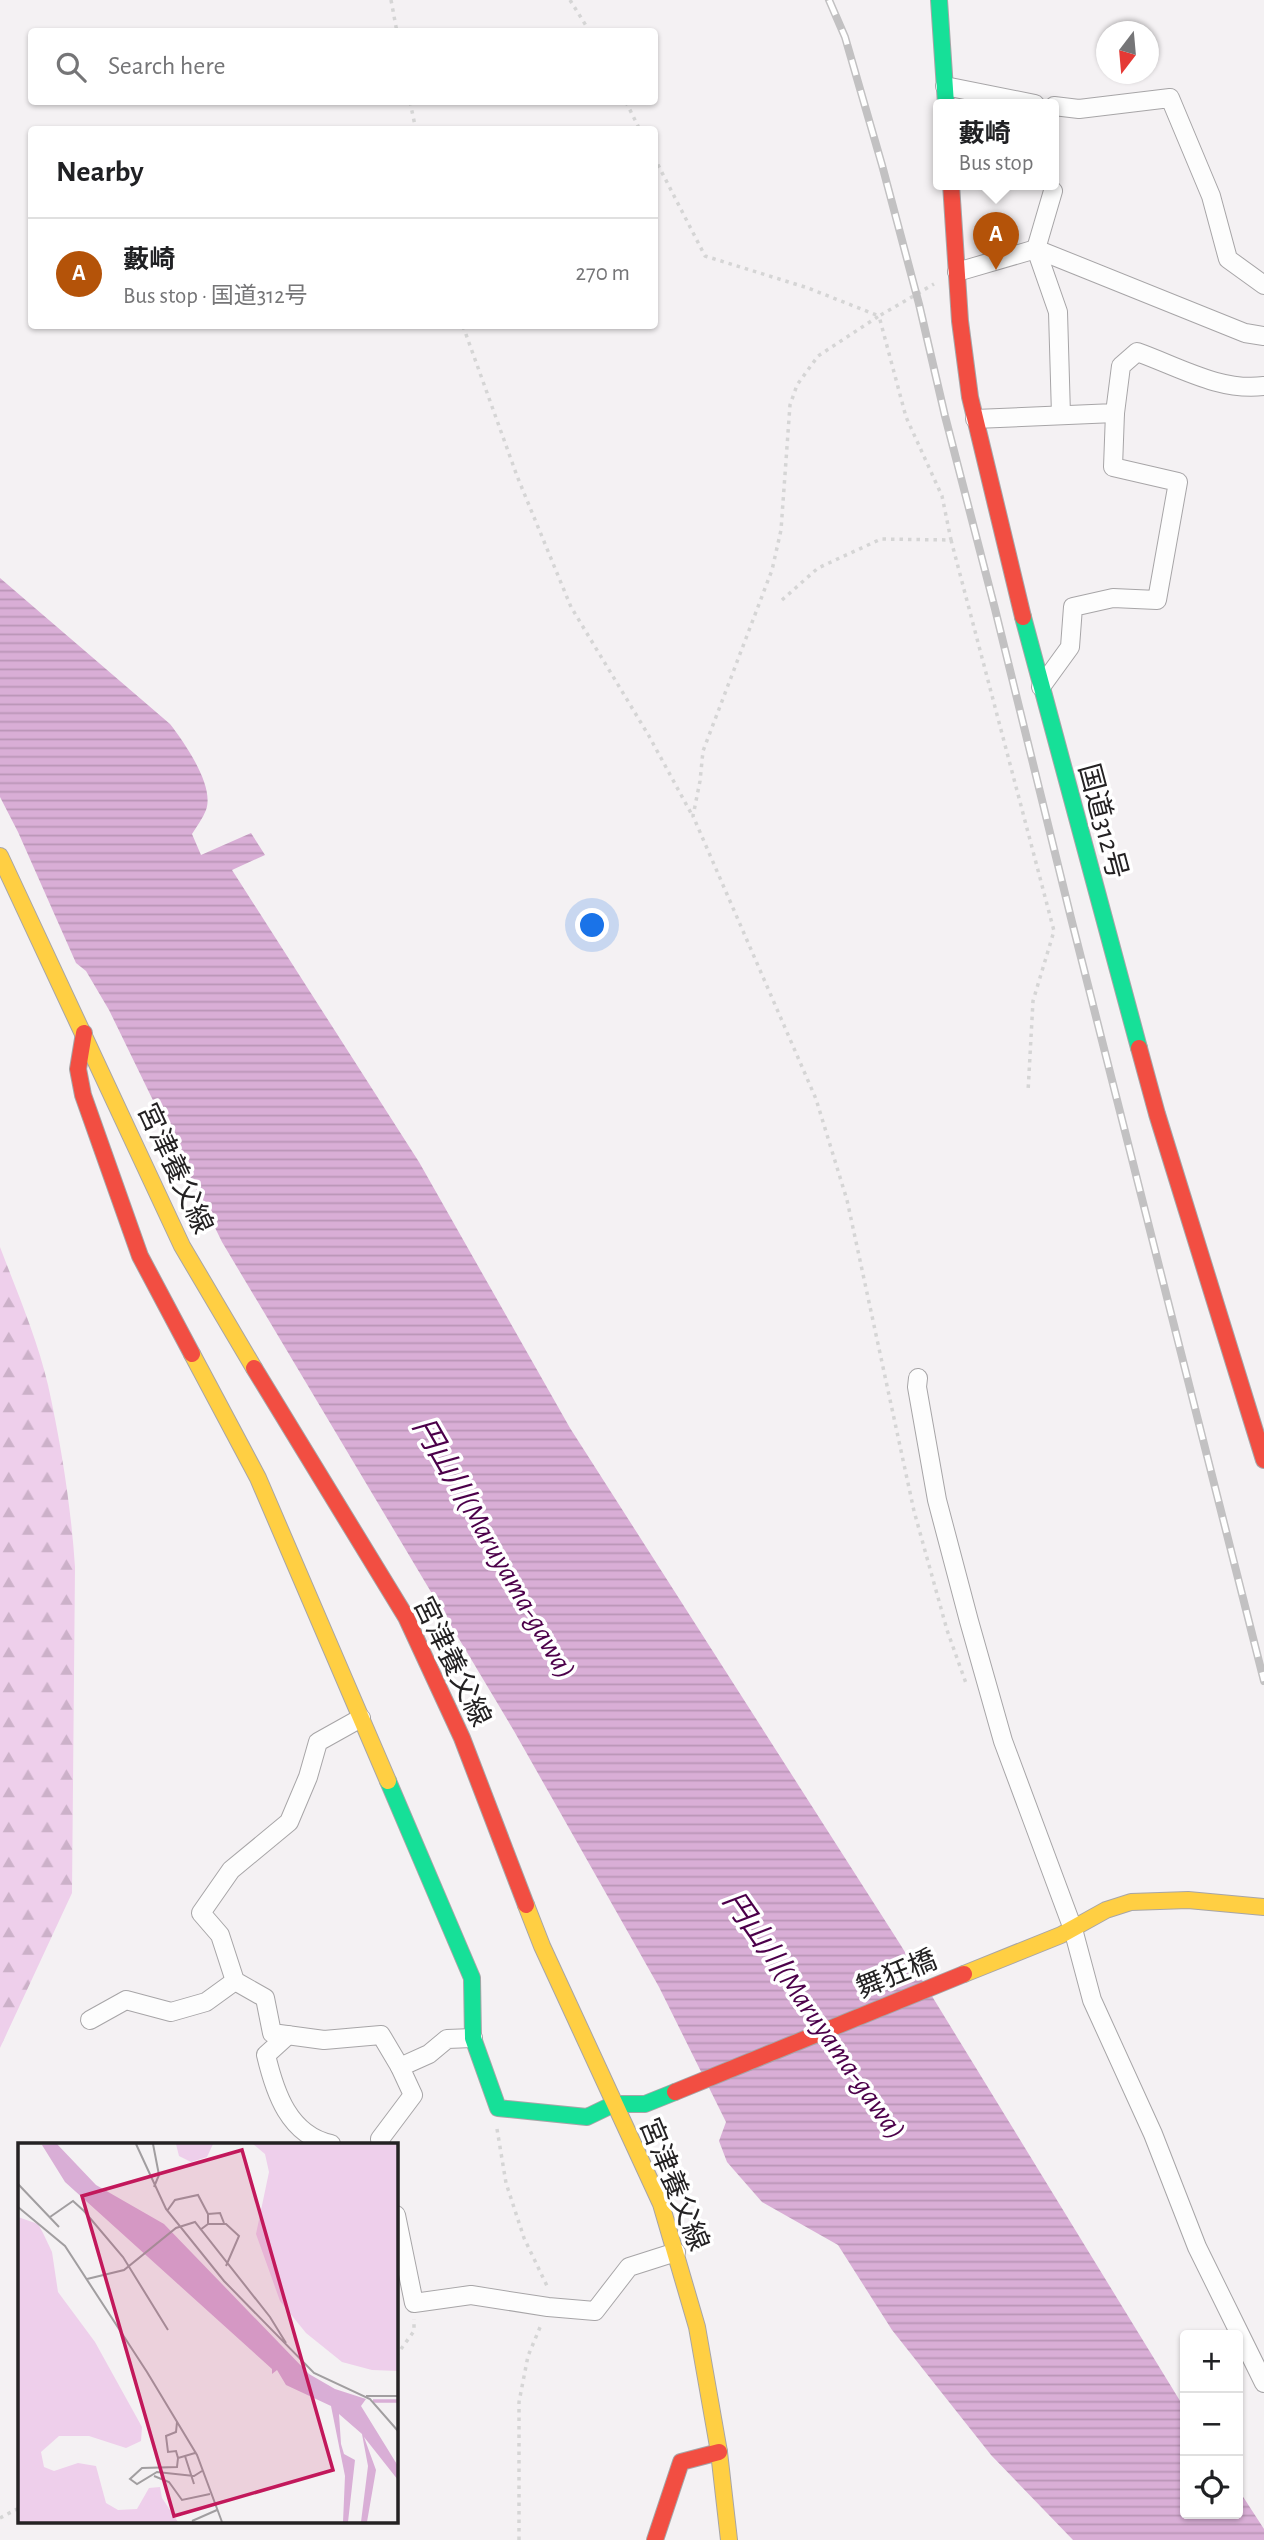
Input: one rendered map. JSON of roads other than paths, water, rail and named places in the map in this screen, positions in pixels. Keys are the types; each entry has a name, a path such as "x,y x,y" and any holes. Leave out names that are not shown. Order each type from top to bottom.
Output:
{"main road":[{"path":"939,0 945,95"},
{"name":"国道312号","path":"951,190 960,321 975,419 1041,687 1157,1114 1264,1460"},
{"name":"宮津養父線","path":"0,856 182,1246 406,1617 462,1738 542,1946 660,2204 676,2252 697,2327 719,2452 729,2540"},
{"path":"84,1033 78,1069 83,1095 140,1256 258,1478 472,1978 473,2038"},
{"name":"舞狂橋","path":"473,2038 498,2108 587,2117 614,2104 645,2104 1067,1932 1113,1907 1143,1901 1184,1899 1264,1908"},
{"path":"655,2540 681,2462 719,2452"}],"street":[{"path":"945,95 985,99"},
{"path":"1059,107 1079,109 1170,98 1211,196 1228,260 1264,285"},
{"path":"1053,191 1036,249 1058,312 1060,415"},
{"path":"957,272 1036,249 1245,333 1264,336"},
{"path":"1041,687 1070,647 1073,607 1113,598 1157,600 1178,482 1113,467 1115,413 1121,366 1138,352 1211,381 1264,386"},
{"path":"975,419 1115,413"},
{"path":"918,1378 917,1387 937,1500 969,1620 1003,1741 1067,1932 1092,2000 1153,2134 1197,2247 1264,2383"},
{"path":"360,1718 318,1742 308,1777 289,1822 231,1870 201,1913 220,1935 235,1982 265,1998 272,2033 324,2040 381,2035 413,2095 375,2143"},
{"path":"90,2020 126,2000 172,2012 206,2002 235,1982"},
{"path":"288,2035 266,2055 274,2086 293,2123 316,2141 326,2143"},
{"path":"400,2067 429,2054 447,2039 473,2038"},
{"path":"397,2220 414,2303 471,2295 595,2311 629,2267 676,2252"}],"water":[{"name":"円山川(Maruyama-gawa)","path":"0,578 176,732 197,765 206,789 206,810 192,834 201,855 251,833 265,855 232,870 419,1162 570,1428 900,1944 1180,2401 1180,2519 1243,2519 1243,2497 1264,2529 1264,2540 1073,2540 991,2455 892,2330 838,2245 762,2202 727,2162 719,2141 726,2122 659,1987 514,1731 222,1242 109,1010 86,971 76,963 0,797"}],"railway":[{"path":"829,0 845,37 919,304 1264,1681"}],"place":[{"name":"藪崎","path":"996,270"}]}
